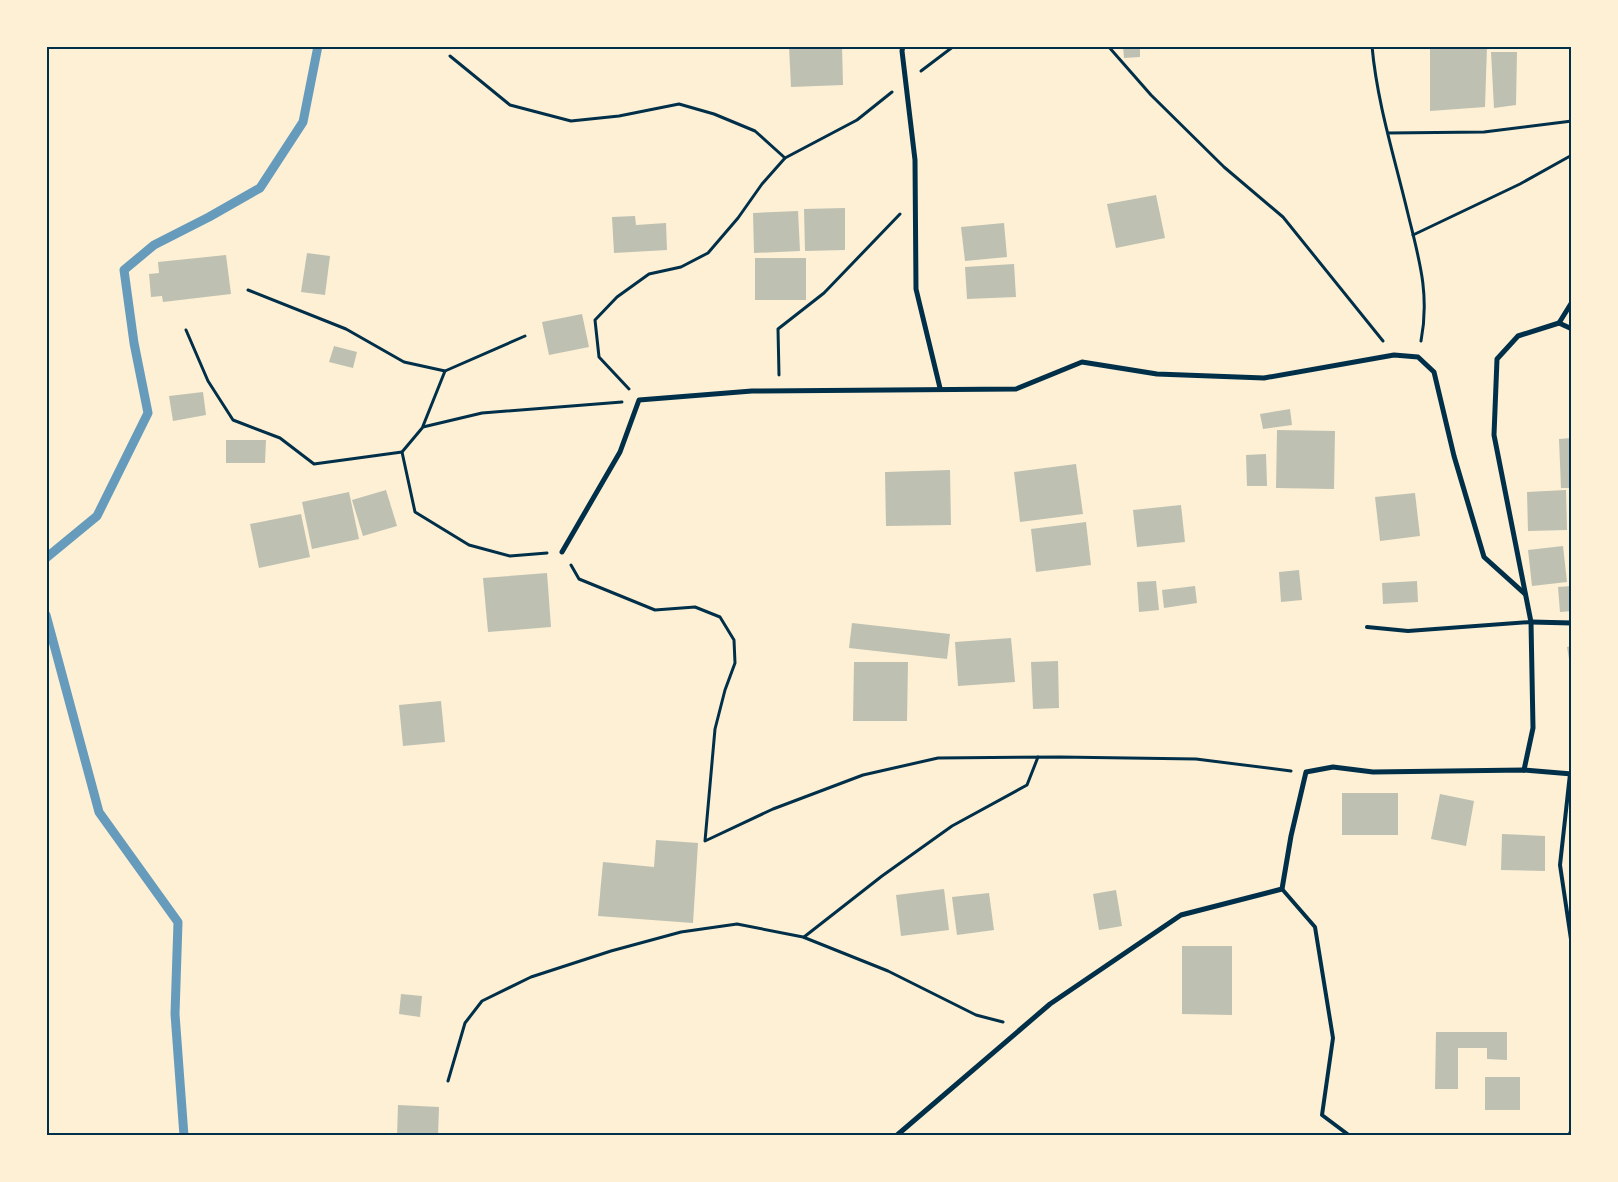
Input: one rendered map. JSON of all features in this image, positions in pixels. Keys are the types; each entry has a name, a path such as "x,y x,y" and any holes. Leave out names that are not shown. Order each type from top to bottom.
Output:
{"street":[{"path":"904,46 915,160 916,289 940,388"},
{"path":"1524,770 1533,728 1530,622 1494,435 1497,359 1518,336 1559,323 1572,302"},
{"path":"1559,323 1572,329"},
{"path":"562,552 620,452 639,400 779,391 1016,388 1082,362 1157,374 1264,378 1394,355 1418,357 1434,372 1454,456 1484,557 1525,594"},
{"path":"1530,622 1572,623"},
{"path":"896,1136 1050,1004 1181,915 1282,889 1290,836 1306,772 1333,767 1373,772 1524,770 1571,774"}],"lane":[{"path":"1367,626 1408,631 1530,622"},
{"path":"1571,774 1560,865 1572,946"},
{"path":"1282,889 1316,927 1332,1038 1322,1115 1350,1136"},
{"path":"1569,1136 1572,1129"}],"path":[{"path":"639,400 599,356 595,320 617,297 648,274 681,268 708,253 785,158 857,120 954,46"},
{"path":"1108,46 1164,108 1224,166 1283,217 1394,355"},
{"path":"1372,46 1388,133 1422,268 1425,320 1418,357"},
{"path":"450,56 510,105 571,121 619,116 679,104 714,114 755,132 785,158"},
{"path":"1388,133 1484,132 1572,121"},
{"path":"1413,235 1520,184 1572,155"},
{"path":"779,391 778,329 824,293 916,198"},
{"path":"248,290 346,329 404,362 445,371 525,336"},
{"path":"186,330 208,381 233,420 280,438 314,464 402,452 423,427 445,371"},
{"path":"423,427 482,413 639,400"},
{"path":"402,452 414,512 469,545 510,556 562,552 579,579 620,598 655,610 696,607 720,617 734,640 735,663 725,690 715,729 704,841 773,809 863,775 938,758 1196,759 1306,772"},
{"path":"803,938 882,876 952,826 1027,785 1038,757"},
{"path":"448,1081 465,1024 482,1001 531,978 628,946 681,932 737,924 803,938 888,971 976,1015 1022,1027"}],"building":[{"path":"789,46 842,46 843,85 791,87"},
{"path":"1123,46 1140,46 1140,57 1124,58"},
{"path":"1430,46 1487,46 1485,107 1430,111"},
{"path":"1491,52 1517,52 1516,105 1494,108"},
{"path":"1156,195 1165,238 1116,248 1107,204"},
{"path":"845,208 845,250 805,251 804,209"},
{"path":"798,211 800,251 754,253 753,213"},
{"path":"635,216 636,225 666,223 667,250 614,253 612,217"},
{"path":"1004,223 1007,257 965,261 961,227"},
{"path":"307,253 330,256 325,295 301,292"},
{"path":"226,255 231,294 163,302 162,296 151,297 149,274 159,273 158,262"},
{"path":"755,258 806,258 806,300 755,300"},
{"path":"1014,264 1016,297 967,299 965,267"},
{"path":"582,314 589,347 549,355 542,322"},
{"path":"334,346 357,352 353,368 329,362"},
{"path":"203,392 206,415 173,421 169,396"},
{"path":"1290,409 1292,425 1263,429 1260,414"},
{"path":"1277,430 1335,431 1334,489 1276,488"},
{"path":"1572,438 1572,488 1561,488 1559,439"},
{"path":"226,440 266,440 265,463 226,463"},
{"path":"1266,454 1267,486 1247,486 1246,455"},
{"path":"1076,464 1083,514 1020,522 1014,472"},
{"path":"950,470 951,525 886,526 885,472"},
{"path":"386,490 397,526 363,536 352,500"},
{"path":"1566,490 1567,530 1528,531 1527,492"},
{"path":"349,492 359,539 312,549 302,502"},
{"path":"1415,493 1420,536 1380,541 1375,497"},
{"path":"1181,505 1185,542 1137,547 1133,510"},
{"path":"301,514 310,557 259,568 250,524"},
{"path":"1086,522 1091,565 1036,572 1031,529"},
{"path":"1563,546 1567,582 1532,586 1528,550"},
{"path":"1299,570 1302,600 1281,602 1279,572"},
{"path":"547,573 551,627 488,632 483,578"},
{"path":"1156,581 1159,610 1139,612 1137,582"},
{"path":"1417,581 1418,602 1383,604 1382,583"},
{"path":"1195,586 1197,603 1164,608 1162,590"},
{"path":"1572,586 1572,611 1560,612 1558,587"},
{"path":"852,623 950,634 947,659 849,648"},
{"path":"1011,638 1015,682 958,686 955,642"},
{"path":"1572,646 1572,671 1571,671 1567,647"},
{"path":"1058,661 1059,708 1033,709 1031,662"},
{"path":"854,662 908,662 907,721 853,721"},
{"path":"441,701 445,742 403,746 399,705"},
{"path":"1342,793 1398,793 1398,835 1342,835"},
{"path":"1440,794 1474,801 1466,846 1431,839"},
{"path":"1502,834 1545,836 1545,871 1501,870"},
{"path":"656,840 698,843 693,923 598,916 603,862 654,867"},
{"path":"944,889 949,930 901,936 896,895"},
{"path":"1116,890 1122,926 1099,930 1093,894"},
{"path":"989,893 994,930 957,935 952,897"},
{"path":"1182,946 1232,946 1232,1015 1182,1014"},
{"path":"401,994 422,996 420,1017 399,1014"},
{"path":"1436,1032 1507,1032 1507,1060 1487,1059 1487,1048 1458,1048 1458,1089 1435,1089"},
{"path":"1485,1077 1520,1077 1520,1110 1485,1110"},
{"path":"398,1105 439,1107 438,1136 397,1136"}],"waterway":[{"path":"46,558 97,516 148,413 134,343 124,270 154,245 260,188 303,122 318,46"},
{"path":"46,615 99,812 178,922 175,1014 184,1136"}]}
